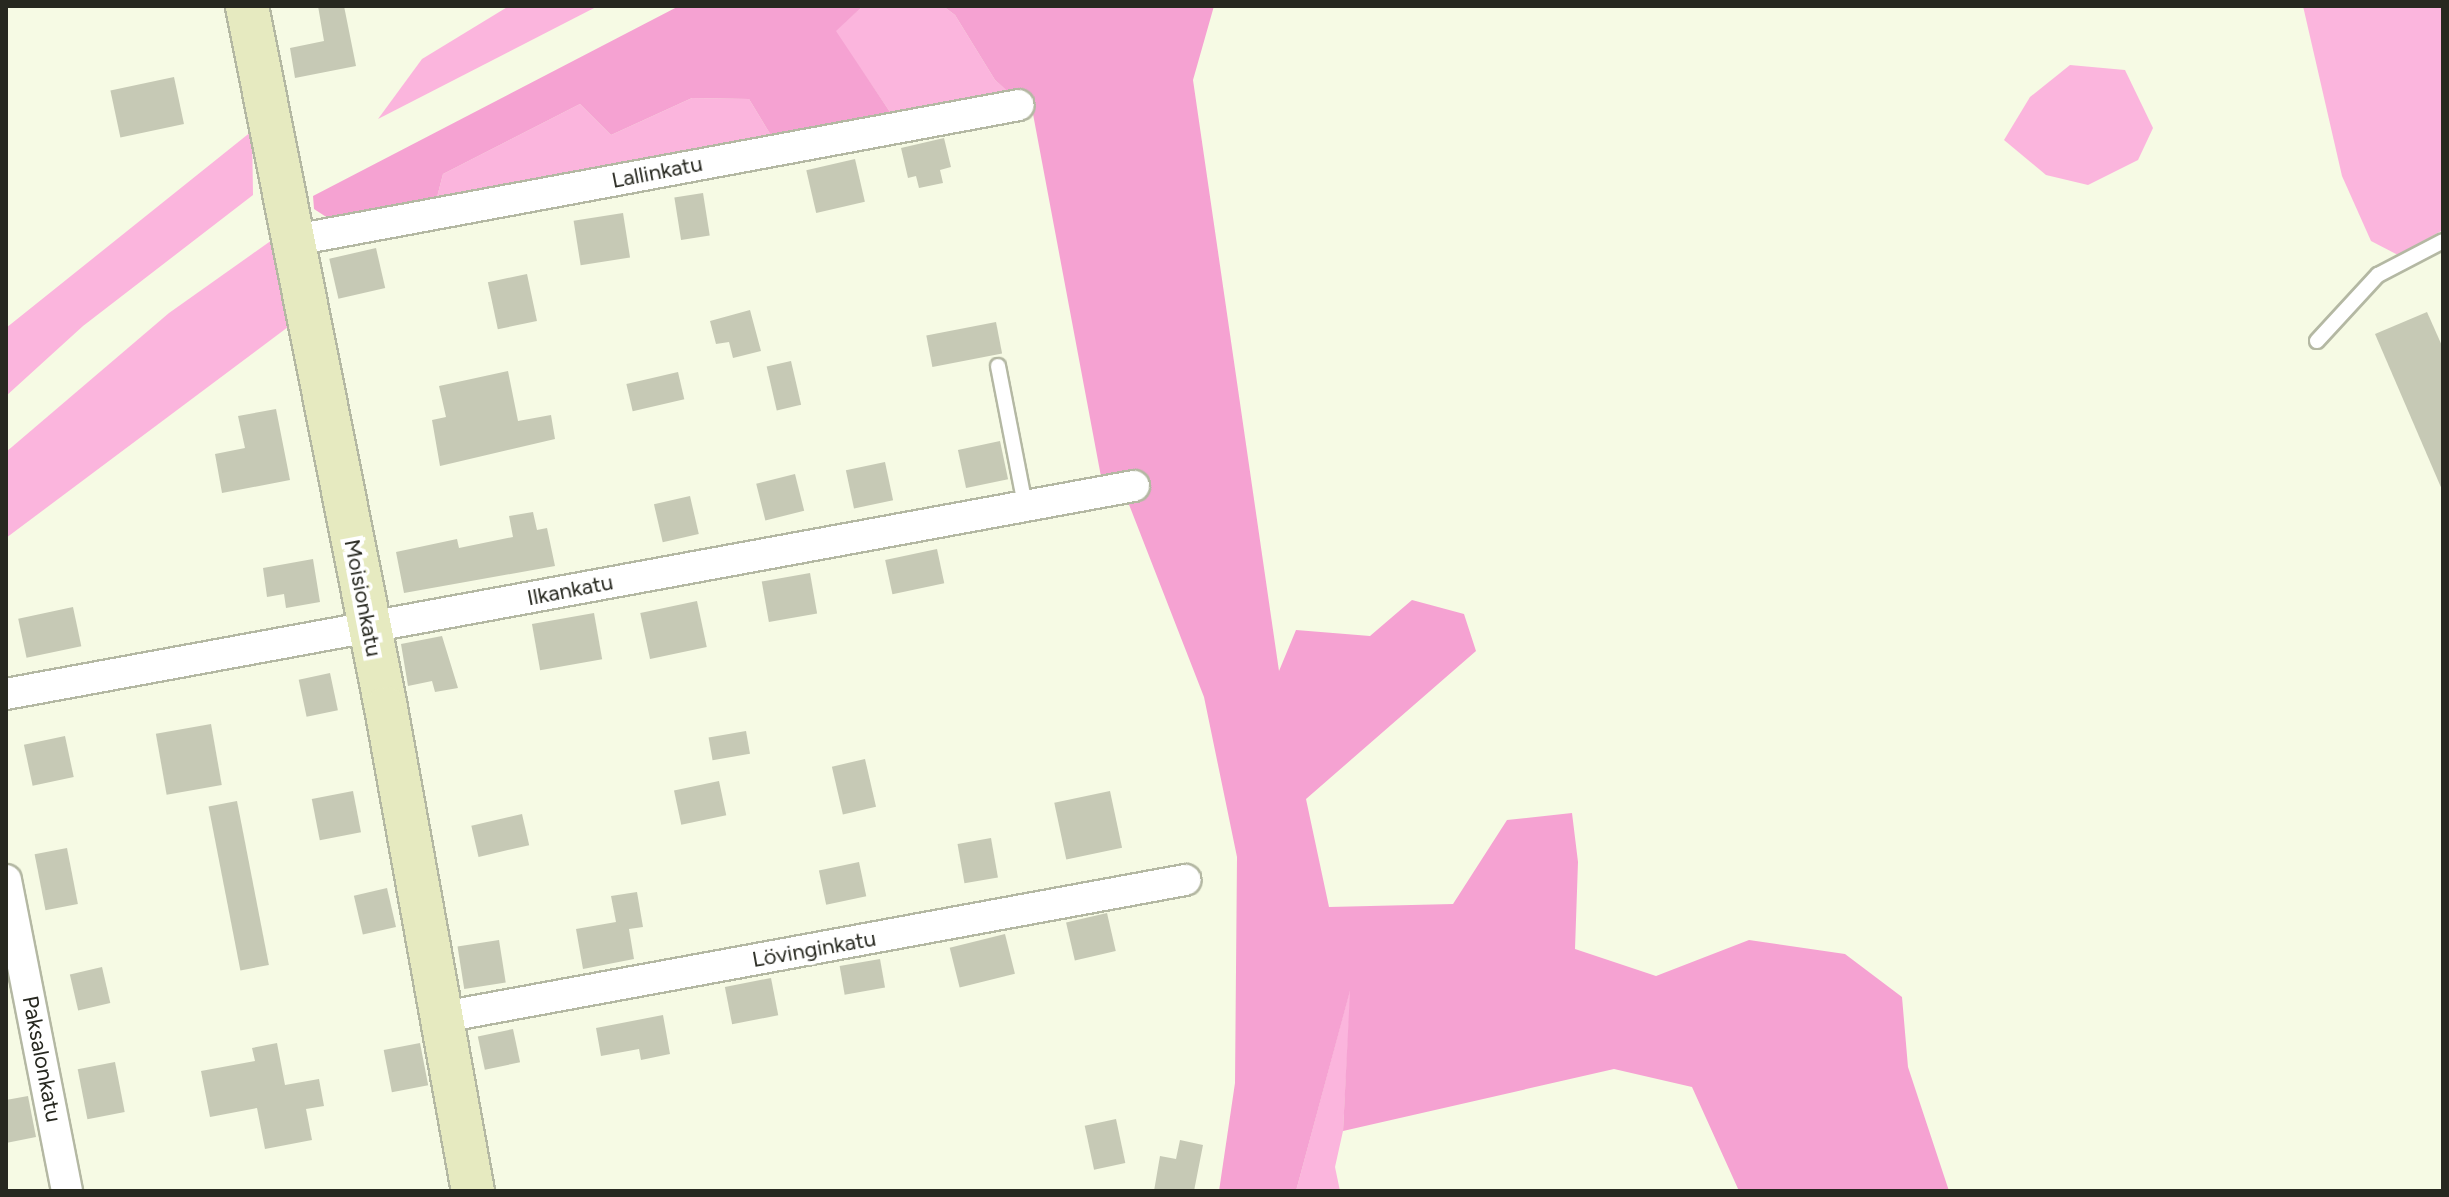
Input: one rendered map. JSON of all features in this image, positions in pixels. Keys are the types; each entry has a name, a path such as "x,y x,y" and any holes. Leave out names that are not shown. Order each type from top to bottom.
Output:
{"street":[{"name":"Moisionkatu","path":"247,6 369,627 473,1191"},
{"name":"Lallinkatu","path":"295,240 1019,105"},
{"name":"Ilkankatu","path":"6,694 1134,486"},
{"name":"Paksalonkatu","path":"6,880 67,1191"},
{"name":"Lövinginkatu","path":"443,1017 1185,880"}],"lane":[{"path":"2317,341 2378,275 2443,241"},
{"path":"998,366 1025,505"}],"shaded area":[{"path":"509,6 598,6 378,119 422,59"},
{"path":"679,6 863,6 836,31 890,112 772,137 749,99 692,98 611,135 580,104 443,174 436,201 334,222 314,209 313,196"},
{"path":"863,6 943,6 955,15 995,80 1010,93 890,112 835,31"},
{"path":"943,6 1214,6 1193,80 1279,671 1296,630 1370,636 1412,600 1464,614 1476,651 1306,799 1329,907 1453,904 1507,820 1572,813 1578,862 1575,949 1656,976 1749,940 1845,954 1902,997 1908,1067 1949,1191 1739,1191 1692,1087 1614,1069 1343,1131 1350,991 1296,1191 1219,1191 1235,1083 1237,857 1204,697 1128,502 1102,482 1033,114 995,80 955,15"},
{"path":"2303,6 2443,6 2443,230 2398,255 2371,241 2342,176"},
{"path":"2070,65 2125,70 2153,128 2138,160 2088,185 2046,175 2004,140 2030,97"},
{"path":"692,98 749,99 772,137 436,201 443,174 580,104 611,135"},
{"path":"252,131 253,195 83,326 6,396 6,328"},
{"path":"272,240 288,327 6,538 6,452 169,313"},
{"path":"1351,986 1343,1131 1335,1167 1340,1191 1296,1191"}],"building":[{"path":"318,6 344,6 356,66 295,78 290,48 324,41"},
{"path":"174,77 184,124 120,137 110,91"},
{"path":"944,138 951,167 940,170 943,183 919,188 916,176 908,178 901,148"},
{"path":"855,159 865,202 816,213 806,170"},
{"path":"703,193 710,235 681,240 674,198"},
{"path":"623,213 630,257 581,265 574,221"},
{"path":"376,248 385,288 338,299 329,259"},
{"path":"527,274 537,321 498,329 488,282"},
{"path":"750,310 761,351 733,358 729,342 716,344 710,321"},
{"path":"2427,312 2443,348 2443,492 2375,334"},
{"path":"996,322 1002,353 932,367 926,336"},
{"path":"791,361 801,405 777,410 767,367"},
{"path":"508,371 518,421 551,415 555,439 440,466 432,420 446,417 439,386"},
{"path":"678,372 684,399 633,411 626,384"},
{"path":"276,409 290,480 222,493 215,454 245,448 238,416"},
{"path":"1000,441 1008,479 966,488 958,450"},
{"path":"885,462 893,500 854,508 846,470"},
{"path":"795,474 804,511 765,521 756,484"},
{"path":"690,496 699,534 663,542 654,504"},
{"path":"533,512 537,530 547,528 555,566 404,593 396,552 457,539 459,548 513,537 509,516"},
{"path":"937,549 944,583 892,594 885,560"},
{"path":"313,559 320,602 286,608 284,594 267,597 263,568"},
{"path":"810,573 817,613 769,622 762,582"},
{"path":"697,601 707,647 650,659 640,613"},
{"path":"73,607 81,646 27,658 18,619"},
{"path":"594,613 602,659 540,670 532,624"},
{"path":"442,636 458,688 435,692 432,681 408,686 401,644"},
{"path":"330,673 338,710 307,717 299,680"},
{"path":"211,724 222,785 167,795 156,734"},
{"path":"746,731 750,754 713,760 709,738"},
{"path":"65,736 74,777 33,786 24,745"},
{"path":"865,759 876,807 843,814 832,767"},
{"path":"719,781 726,815 681,825 674,791"},
{"path":"353,791 361,832 320,840 312,799"},
{"path":"1110,791 1122,848 1066,860 1054,803"},
{"path":"237,801 269,965 240,970 209,807"},
{"path":"522,814 529,845 479,857 471,826"},
{"path":"991,838 998,877 964,883 958,844"},
{"path":"67,848 78,904 45,910 35,854"},
{"path":"859,862 866,896 826,905 819,871"},
{"path":"387,888 396,927 363,935 354,896"},
{"path":"637,892 643,927 629,929 634,959 583,969 576,929 616,922 611,896"},
{"path":"1107,913 1116,951 1075,960 1066,922"},
{"path":"1005,934 1015,974 960,988 950,948"},
{"path":"499,940 506,982 464,989 458,947"},
{"path":"880,959 885,988 845,995 840,966"},
{"path":"102,967 110,1003 78,1010 70,974"},
{"path":"771,978 778,1015 732,1024 725,987"},
{"path":"663,1015 670,1054 641,1060 639,1049 601,1056 596,1028"},
{"path":"513,1029 520,1062 485,1070 478,1036"},
{"path":"277,1043 285,1085 319,1079 324,1106 306,1109 312,1140 265,1149 257,1108 210,1117 201,1071 255,1061 252,1048"},
{"path":"420,1043 428,1085 392,1092 384,1050"},
{"path":"115,1062 125,1112 87,1119 78,1069"},
{"path":"28,1096 36,1137 6,1143 6,1100"},
{"path":"1116,1119 1125,1163 1094,1170 1085,1126"},
{"path":"1180,1140 1203,1145 1194,1191 1154,1191 1160,1156 1176,1159"}]}
